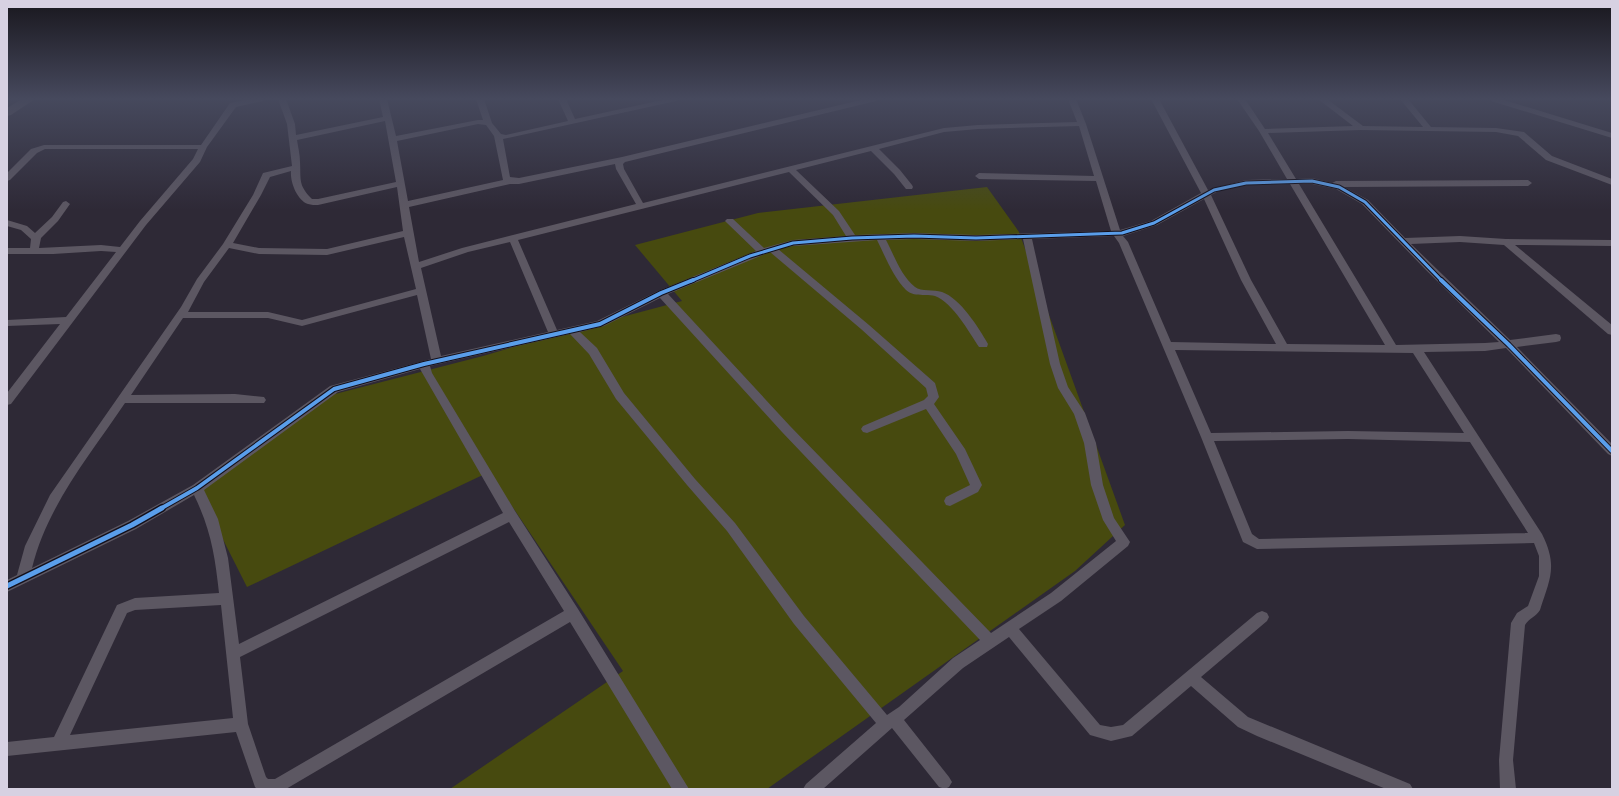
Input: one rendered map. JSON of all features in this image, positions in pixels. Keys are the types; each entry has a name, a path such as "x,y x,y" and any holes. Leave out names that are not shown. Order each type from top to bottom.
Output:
{"street":[{"path":"7,401 40,360 67,320 87,297 142,223 197,160 203,147 211,136"},
{"path":"302,136 293,138 295,176 300,192 312,203 401,184"},
{"path":"407,136 393,139 408,233 437,362"},
{"path":"498,136 506,178 510,181"},
{"path":"499,136 510,136"},
{"path":"404,205 510,181 519,181 622,160 716,136"},
{"path":"416,266 465,250 924,136"},
{"path":"1086,136 1116,233 1123,242 1207,437 1248,538 1257,544 1538,538"},
{"path":"1175,136 1206,194 1246,280 1284,348"},
{"path":"1267,136 1393,349"},
{"path":"1524,136 1548,158 1612,182"},
{"path":"7,178 34,151 44,147 203,147"},
{"path":"873,148 897,172 909,187"},
{"path":"622,160 619,164 620,169 641,206"},
{"path":"23,578 31,546 42,519 54,498 123,399 200,281 227,245 257,195 266,176 270,173 295,168"},
{"path":"791,169 836,213 852,238"},
{"path":"980,176 1099,179"},
{"path":"7,586 132,525 196,488 329,392 424,364 573,331 606,321 661,293 767,250 793,243 852,238 881,239 914,236 976,238 1116,233 1154,223 1206,194 1227,186 1246,183 1312,181 1329,184 1528,183"},
{"path":"1329,184 1347,191 1365,202 1402,241 1510,345 1559,398 1612,451"},
{"path":"34,251 36,238 66,204"},
{"path":"730,222 865,327 931,386 934,397 928,404 867,429"},
{"path":"7,223 24,228 36,238"},
{"path":"227,245 259,251 326,252 408,233"},
{"path":"811,789 958,663 1056,598 1124,542 1110,520 1096,485 1090,443 1079,413 1063,388 1055,364 1026,236"},
{"path":"513,238 554,335"},
{"path":"881,239 892,261 910,289 916,292 931,291 941,295 959,311 983,344"},
{"path":"1402,241 1460,239 1506,242 1612,243"},
{"path":"1506,242 1612,331"},
{"path":"7,251 101,248 122,250"},
{"path":"179,315 268,315 302,323 420,291"},
{"path":"661,293 786,430 990,641"},
{"path":"7,323 67,320"},
{"path":"573,331 593,351 620,396 730,527 799,620 944,782"},
{"path":"1168,346 1416,349 1510,345 1556,338"},
{"path":"1416,349 1457,410 1473,438 1538,538 1545,556 1544,576 1533,610 1522,617 1518,623 1506,760 1508,789"},
{"path":"424,364 427,373 511,514 681,789"},
{"path":"123,399 235,398 260,400"},
{"path":"928,404 961,452 976,485 974,489 950,501"},
{"path":"1207,437 1348,435 1473,438"},
{"path":"196,488 212,519 222,558 241,724 260,782 266,787 277,786 573,613"},
{"path":"232,654 511,514"},
{"path":"58,744 122,609 135,604 226,599"},
{"path":"1010,628 1095,730 1104,734 1114,734 1127,731 1262,617"},
{"path":"1191,677 1242,722 1405,789"},
{"path":"7,749 241,724"}],"shaded area":[{"path":"987,187 1019,232 1125,525 1075,571 767,789 450,789 623,671 489,472 247,587 197,488 335,394 483,356 554,335 682,301 635,245 758,213"}],"cycle path":[{"path":"7,586 132,525 197,488 334,389 424,364 600,324 661,293 750,256 779,246 793,243 852,238 914,236 976,238 1122,233 1154,223 1214,190 1246,183 1312,181 1339,187 1365,202 1429,268 1509,345 1612,451"}]}
